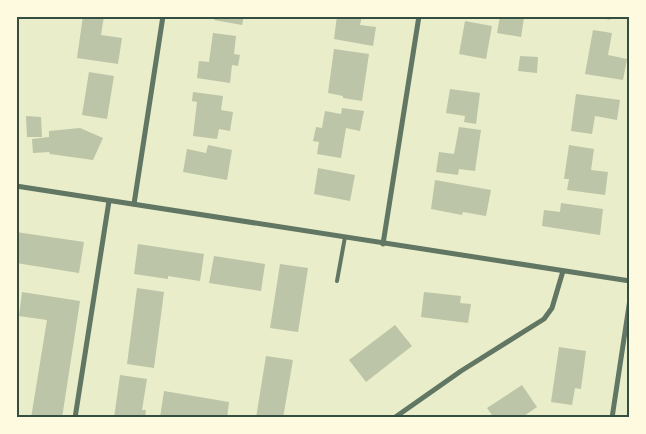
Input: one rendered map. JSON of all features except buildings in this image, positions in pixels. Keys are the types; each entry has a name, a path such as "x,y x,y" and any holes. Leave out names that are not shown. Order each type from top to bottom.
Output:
{"street":[{"path":"134,204 163,16"},
{"path":"383,244 419,16"},
{"path":"16,186 109,202 134,204 630,281"},
{"path":"75,418 109,202"},
{"path":"394,418 461,371 544,319 552,308 563,271"},
{"path":"612,418 630,299"}],"lane":[{"path":"338,281 345,237"}]}
